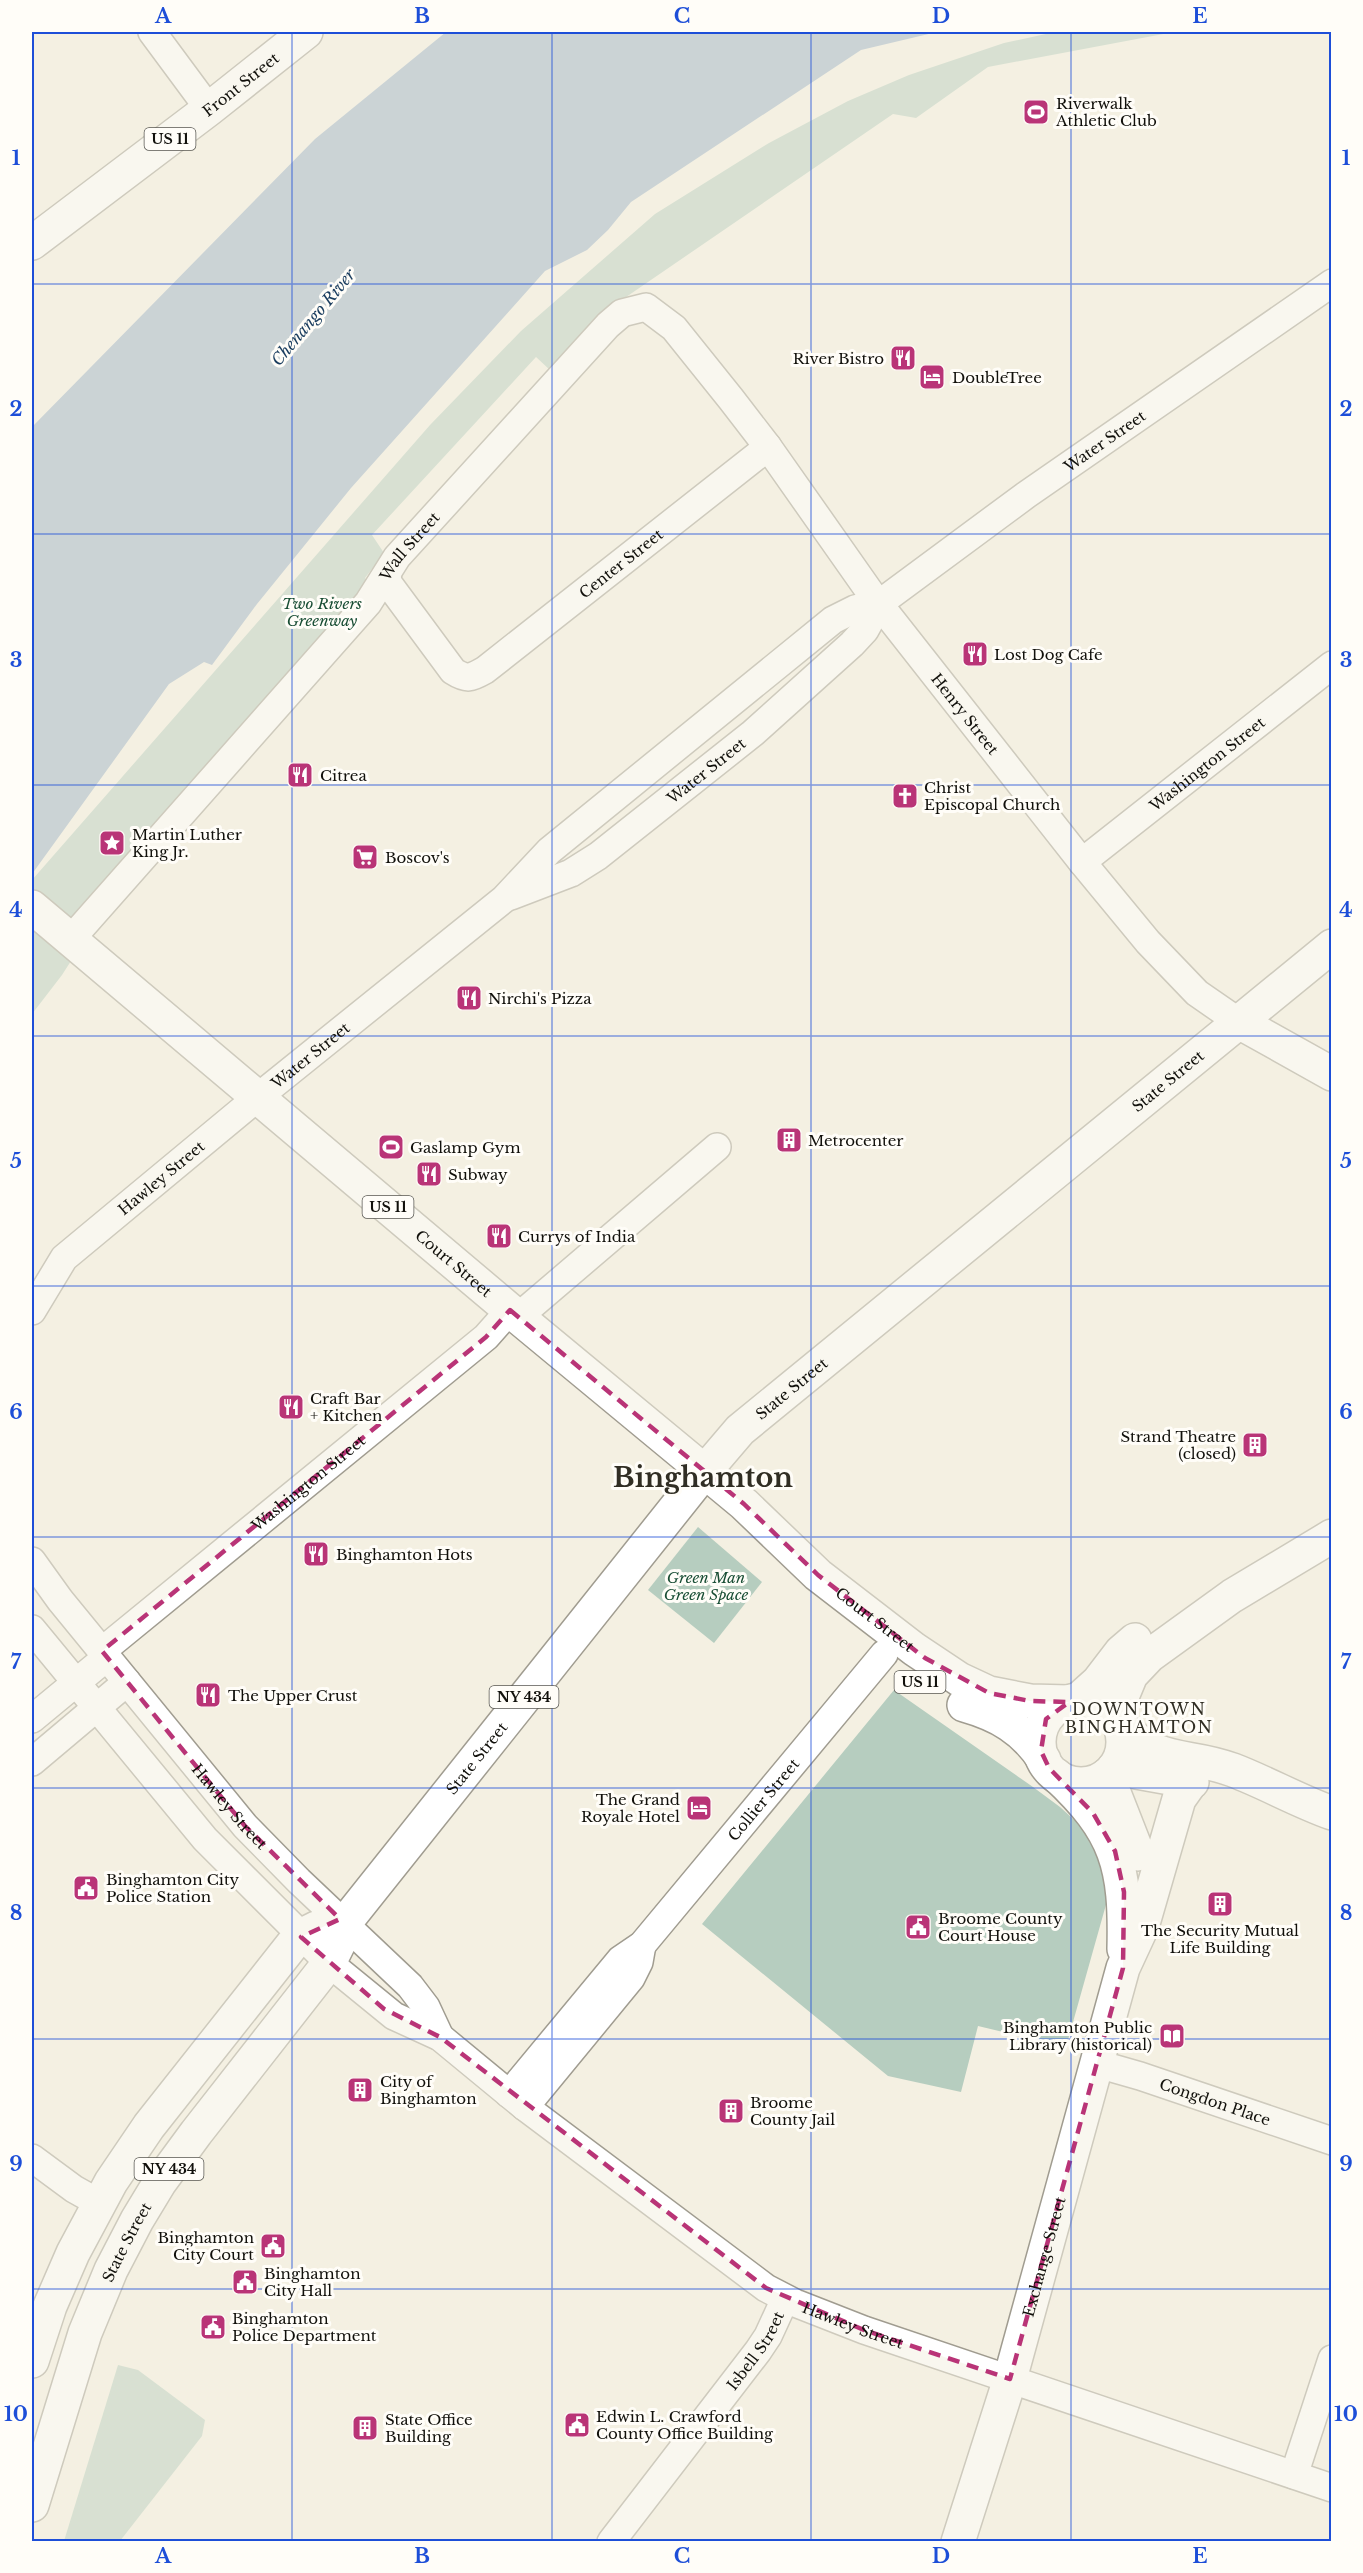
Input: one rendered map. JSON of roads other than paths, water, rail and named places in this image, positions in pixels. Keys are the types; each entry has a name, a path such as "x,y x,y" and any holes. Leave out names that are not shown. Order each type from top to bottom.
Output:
{"main road":[{"name":"Front Street","path":"32,243 209,109 306,32"},
{"name":"Court Street","path":"51,923 758,1516 818,1575 925,1658 970,1685 1010,1698 1030,1701 1074,1701"},
{"name":"State Street","path":"32,2505 85,2333 111,2270 160,2182 329,1964 340,1941 344,1924 705,1471 740,1430 1332,946"},
{"name":"Henry Street","path":"1239,1022 1332,1074"},
{"path":"1110,1771 1123,1747 1117,1720 1127,1681 1139,1665 1232,1596 1332,1536"},
{"name":"Court Street","path":"818,1575 845,1616 884,1654 942,1696 996,1715 1009,1723 1028,1738 1050,1767"},
{"path":"1050,1767 1039,1741 1044,1723 1052,1711 1074,1701 1103,1676 1121,1652 1138,1638 1160,1625 1232,1596"},
{"name":"US 11","path":"1074,1701 1098,1703 1140,1743 1163,1755 1226,1768 1324,1810"},
{"name":"US 11","path":"1050,1767 1068,1781 1082,1783 1095,1781 1110,1771 1191,1782 1255,1799 1324,1810"},
{"name":"Exchange Street","path":"1050,1767 1093,1813 1108,1836 1114,1851 1124,1893 1124,1968"},
{"name":"Exchange Street","path":"1110,1771 1142,1862 1147,1898 1145,1917"},
{"name":"Exchange Street","path":"958,2541 1010,2379 1124,1968 1145,1917 1179,1799 1191,1782"},
{"name":"NY 434","path":"32,2361 41,2310 99,2203 149,2126 270,1972 301,1937 325,1924 344,1924"}],"street":[{"path":"152,32 209,109"},
{"name":"Water Street","path":"258,1097 504,899 549,851 833,621 855,609 880,603 1026,495 1332,283"},
{"name":"Henry Street","path":"646,307 674,328 768,447 880,603 1082,862 1148,942 1197,993 1239,1022"},
{"name":"Wall Street","path":"51,923 368,603 397,557 608,325 622,313 646,307"},
{"name":"Center Street","path":"387,574 388,583 453,671 465,678 470,678 485,670 768,447"},
{"name":"Water Street","path":"504,899 585,865 637,826 753,733 852,644 865,630 880,603"},
{"name":"Washington Street","path":"1082,862 1332,665"},
{"name":"Hawley Street","path":"32,1272 64,1258 258,1097"},
{"name":"Washington Street","path":"32,1719 104,1654 717,1147"},
{"name":"Hawley Street","path":"32,1311 64,1258"},
{"name":"Hawley Street","path":"32,1562 245,1826 292,1875 410,1986 426,2007 440,2037"},
{"name":"Hawley Street","path":"32,1629 205,1839 329,1964 394,2016 440,2037 517,2100 757,2282 785,2299 864,2330 1332,2488"},
{"name":"Collier Street","path":"517,2100 631,1978 639,1962 642,1945 884,1654"},
{"path":"32,1762 127,1682"},
{"name":"Congdon Place","path":"1098,2064 1332,2141"},
{"path":"32,2158 74,2189 99,2203"},
{"name":"Isbell Street","path":"611,2541 763,2343 785,2299"},
{"path":"1294,2475 1332,2359"}],"water":[{"name":"Chenango River","path":"446,32 937,32 861,50 631,202 608,230 587,250 545,271 351,488 257,604 212,665 204,662 169,684 32,874 32,427 315,139"}],"place":[{"name":"Riverwalk Athletic Club","path":"1036,112"},
{"name":"River Bistro","path":"903,358"},
{"name":"DoubleTree","path":"932,377"},
{"name":"Lost Dog Cafe","path":"975,654"},
{"name":"Citrea","path":"300,775"},
{"name":"Christ Episcopal Church","path":"905,796"},
{"name":"Martin Luther King Jr.","path":"112,843"},
{"name":"Boscov's","path":"365,857"},
{"name":"Nirchi's Pizza","path":"469,998"},
{"name":"Metrocenter","path":"789,1140"},
{"name":"Gaslamp Gym","path":"391,1147"},
{"name":"Subway","path":"429,1174"},
{"name":"Currys of India","path":"499,1236"},
{"name":"Craft Bar + Kitchen","path":"291,1407"},
{"name":"Strand Theatre (closed)","path":"1255,1445"},
{"name":"Binghamton Hots","path":"316,1554"},
{"name":"The Upper Crust","path":"208,1695"},
{"name":"The Grand Royale Hotel","path":"699,1808"},
{"name":"Binghamton City Police Station","path":"86,1888"},
{"name":"The Security Mutual Life Building","path":"1220,1904"},
{"name":"Broome County Court House","path":"918,1927"},
{"name":"Binghamton Public Library (historical)","path":"1172,2036"},
{"name":"City of Binghamton","path":"360,2090"},
{"name":"Broome County Jail","path":"731,2111"},
{"name":"Binghamton City Court","path":"273,2246"},
{"name":"Binghamton City Hall","path":"245,2282"},
{"name":"Binghamton Police Department","path":"213,2327"},
{"name":"Edwin L. Crawford County Office Building","path":"577,2425"},
{"name":"State Office Building","path":"365,2428"}],"district":[{"name":"Binghamton","path":"703,1477"},
{"name":"DOWNTOWN BINGHAMTON","path":"1139,1718"}],"park label":[{"name":"Two Rivers Greenway","path":"322,612"},
{"name":"Green Man Green Space","path":"706,1586"}]}
